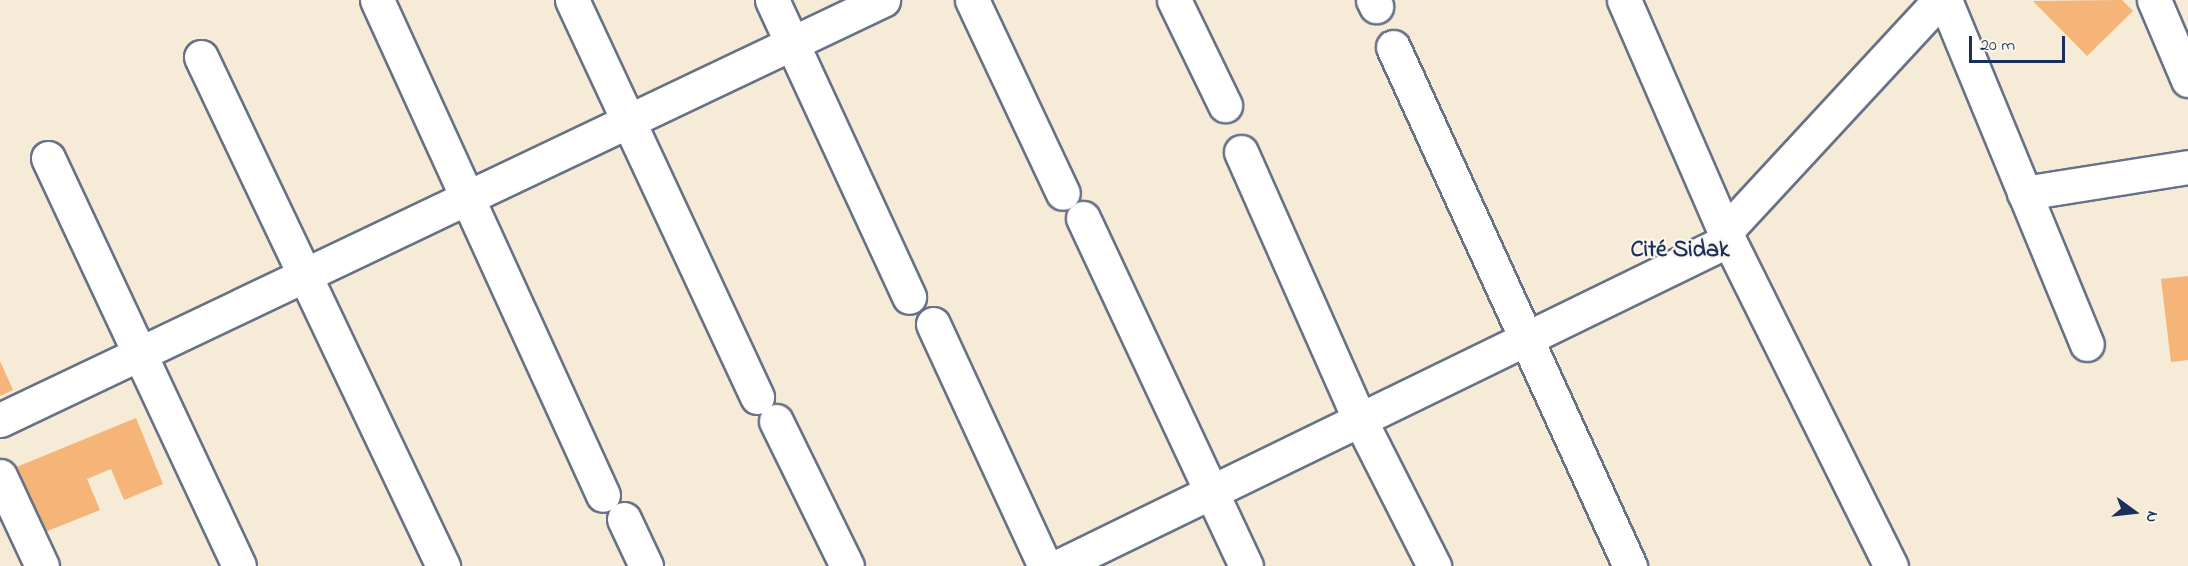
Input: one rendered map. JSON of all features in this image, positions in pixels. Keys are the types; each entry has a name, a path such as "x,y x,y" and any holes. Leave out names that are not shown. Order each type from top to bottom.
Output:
{"street":[{"path":"377,0 467,197 614,507 646,566"},
{"path":"572,0 767,409 847,566"},
{"path":"772,0 909,297"},
{"path":"0,420 883,0"},
{"path":"972,0 1063,193"},
{"path":"1173,0 1225,105"},
{"path":"1624,0 1727,236 1891,566"},
{"path":"1059,566 1527,339 1727,236 1940,0"},
{"path":"1945,0 2087,344"},
{"path":"2154,0 2188,80"},
{"path":"1393,47 1630,566"},
{"path":"201,57 443,566"},
{"path":"1241,152 1360,420 1434,566"},
{"path":"48,158 240,566"},
{"path":"2024,193 2188,167"},
{"path":"1083,218 1246,566"},
{"path":"933,324 1045,566"},
{"path":"0,476 42,566"}],"building":[{"path":"2122,0 2133,11 2087,56 2033,1"},
{"path":"2188,276 2188,360 2171,362 2161,279"},
{"path":"0,361 13,390 0,396"},
{"path":"136,418 163,484 124,500 111,469 87,479 100,510 40,534 14,468"}],"district":[{"name":"Cité Sidak","path":"1680,251"}]}
